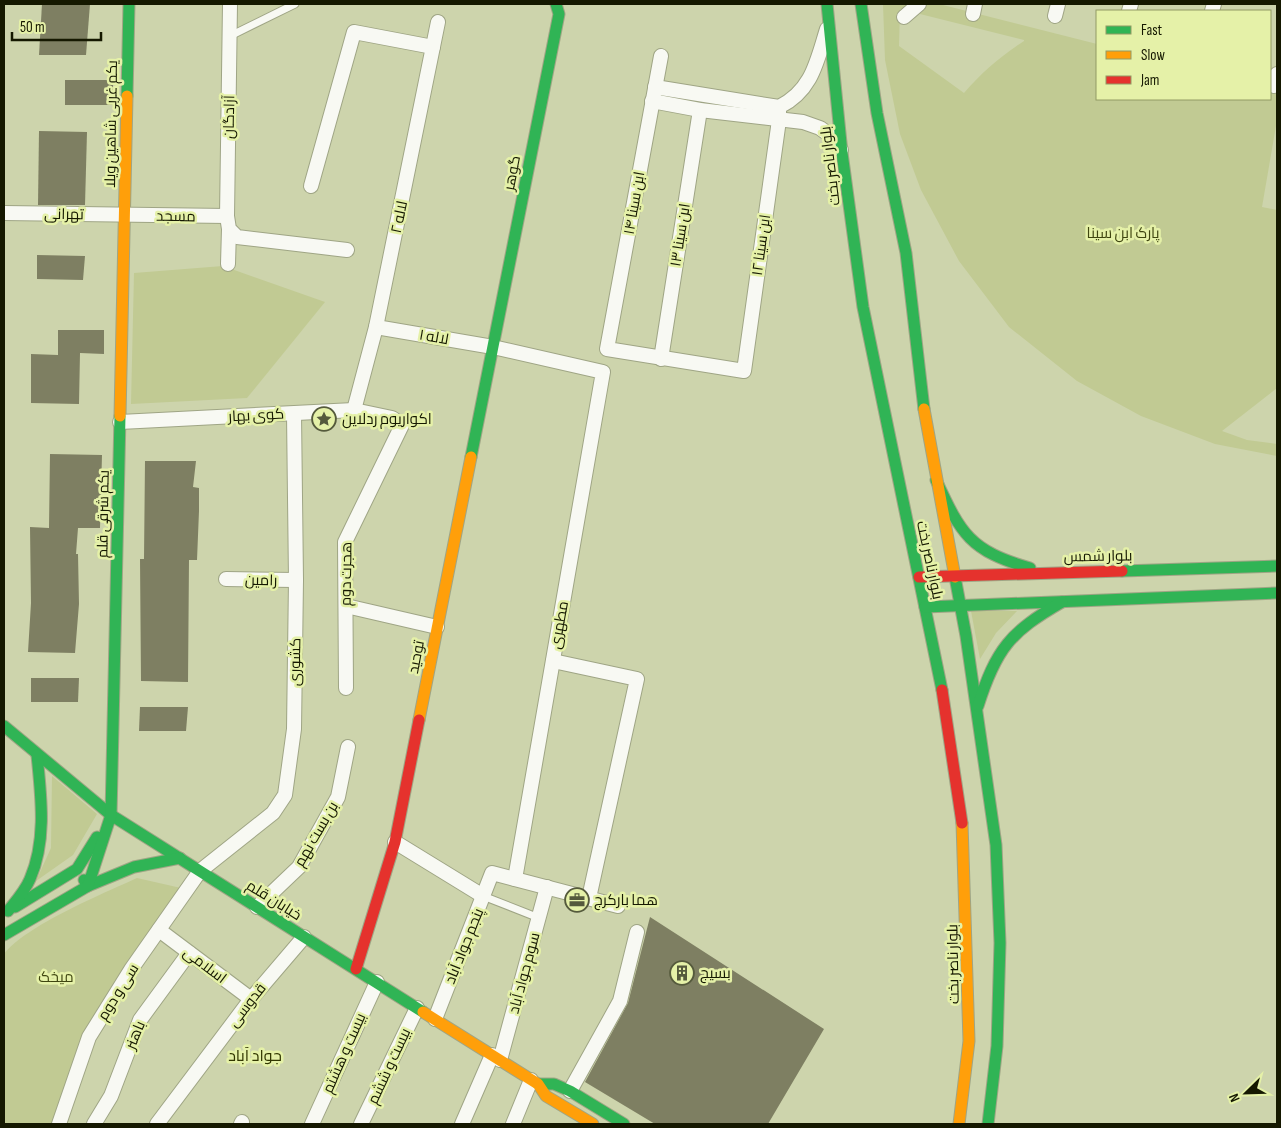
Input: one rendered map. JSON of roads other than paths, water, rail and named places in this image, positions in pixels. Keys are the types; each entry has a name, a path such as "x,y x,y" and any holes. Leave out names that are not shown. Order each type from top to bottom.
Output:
{"main road":[{"name":"یکم غربی شاهین ویلا","path":"124,215 129,4"},
{"name":"گوهر","path":"493,348 559,14 556,4"},
{"name":"بلوار ناصر بخت","path":"827,4 842,153 863,307 948,719 964,838 969,1041 959,1124"},
{"name":"بلوار ناصر بخت","path":"861,4 876,113 906,253 925,422 978,706 996,845 1000,943 997,1046 988,1124"},
{"name":"یکم شرقی قلم","path":"111,815 124,215"},
{"name":"توحید","path":"356,969 395,842 493,348"},
{"path":"936,480 958,526 974,543 1012,563 1048,572"},
{"name":"بلوار شمس","path":"919,577 1277,566"},
{"path":"925,607 960,604 1277,593"},
{"path":"978,706 988,672 1006,640 1036,616 1065,600"},
{"name":"خیابان قلم","path":"4,726 111,815 535,1082"},
{"path":"6,912 30,879 40,845 42,802 37,755"},
{"path":"6,912 77,869 111,815"},
{"path":"88,886 111,815"},
{"path":"4,935 88,886 134,867 180,858"},
{"path":"77,869 88,886"},
{"path":"535,1082 554,1084 570,1091 624,1124"},
{"path":"535,1082 546,1096 593,1124"}],"street":[{"name":"آزادگان","path":"228,264 231,228 230,4"},
{"path":"904,17 919,4"},
{"name":"لاله ۲","path":"354,410 376,327 438,22"},
{"path":"652,101 700,110 779,114 805,88 814,69 829,23"},
{"path":"311,186 354,32 433,47"},
{"name":"ابن سینا ۱۴","path":"661,56 608,349 661,359"},
{"path":"655,87 779,114 803,122 820,128 831,136 842,153"},
{"name":"ابن سینا ۱۳","path":"661,359 700,110"},
{"name":"ابن سینا ۱۲","path":"661,359 744,370 779,114"},
{"name":"تهرانی","path":"4,213 124,215"},
{"name":"مسجد","path":"124,215 231,228"},
{"path":"231,228 347,250"},
{"name":"لاله ۱","path":"376,327 493,348 604,372"},
{"name":"مطهری","path":"515,879 604,372"},
{"name":"کوی بهار","path":"120,422 354,410 392,418"},
{"name":"کشوری","path":"200,872 273,813 285,795 294,729 296,580 294,414"},
{"name":"هجرت دوم","path":"346,688 345,542 402,429 398,420 392,418"},
{"name":"رامین","path":"226,579 296,580"},
{"path":"346,606 437,627"},
{"path":"553,661 637,679 589,898"},
{"name":"بن بست نهم","path":"257,907 300,867 338,797 348,747"},
{"path":"395,842 483,896"},
{"name":"سی و دوم","path":"59,1124 89,1037 132,968 200,872"},
{"name":"پنجم جواد آباد","path":"435,1019 492,873 515,879"},
{"path":"515,879 618,906"},
{"name":"سوم جواد آباد","path":"462,1124 496,1058 547,887"},
{"name":"اسلامی","path":"159,930 251,999"},
{"path":"570,1091 620,1001 637,932"},
{"name":"قدوسی","path":"157,1124 251,999 304,937"},
{"name":"باهنر","path":"94,1124 111,1096 140,1020 189,953"},
{"name":"بیست و هشتم","path":"312,1124 376,982"},
{"name":"بیست و ششم","path":"362,1124 417,1008"},
{"path":"513,1124 535,1082"}],"lane":[{"path":"230,36 295,4"},
{"path":"483,896 539,918"}],"place":[{"name":"اکواریوم ردلاین","path":"324,419"},
{"name":"هما بارکرج","path":"577,900"},
{"name":"بسیج","path":"682,973"}],"district":[{"name":"جواد آباد","path":"255,1055"}],"park label":[{"name":"پارک ابن سینا","path":"1123,233"},
{"name":"میخک","path":"56,977"}]}
